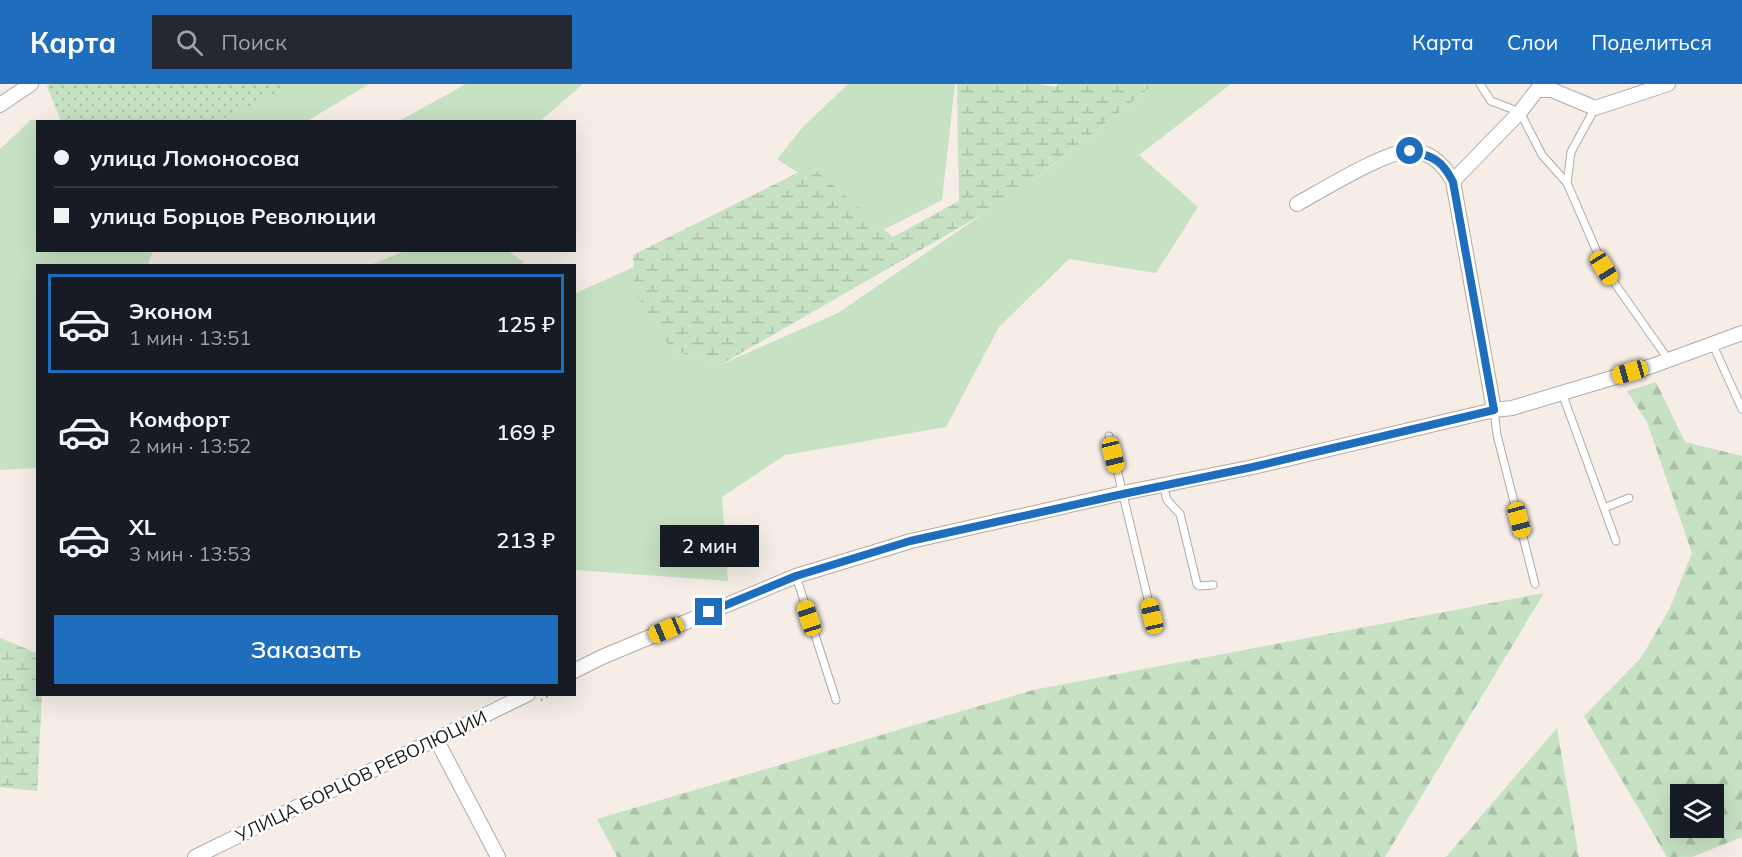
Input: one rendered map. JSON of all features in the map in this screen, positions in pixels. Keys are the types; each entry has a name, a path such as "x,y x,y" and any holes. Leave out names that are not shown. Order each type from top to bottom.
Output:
{"street":[{"path":"0,105 31,84"},
{"path":"1453,182 1520,111 1536,87 1552,90 1595,108 1668,84"},
{"path":"1297,204 1383,158 1410,151 1429,155 1445,166 1453,182 1494,410"},
{"path":"576,670 796,576 910,541 1253,467 1494,410 1512,408 1742,333"},
{"name":"УЛИЦА БОРЦОВ РЕВОЛЮЦИИ","path":"195,857 436,739 532,698"},
{"path":"436,739 498,857"}],"lane":[{"path":"1480,84 1491,101 1520,111 1542,155 1567,183 1604,268 1668,359"},
{"path":"1567,183 1571,152 1595,108"},
{"path":"1712,343 1742,409"},
{"path":"1562,393 1616,541"},
{"path":"1494,410 1497,435 1535,584"},
{"path":"1109,436 1152,616"},
{"path":"1163,485 1167,500 1180,514 1197,584 1200,586 1213,585"},
{"path":"1604,508 1629,498"},
{"path":"796,576 836,700"}],"green space":[{"path":"50,84 295,84 220,120 61,120 47,86"},
{"path":"180,84 369,84 309,120 100,120"},
{"path":"466,84 583,84 541,120 401,120"},
{"path":"848,84 955,84 942,200 885,229 777,159 804,126"},
{"path":"957,84 1038,84 1056,87 1058,84 1151,84 1151,87 1009,199 720,365 672,350 635,293 633,255 811,166 893,237 959,201"},
{"path":"1151,84 1231,84 1139,155 1198,207 1156,273 1069,259 999,327 946,427 785,455 722,497 728,581 576,570 576,293 658,256 672,350 720,365 838,313 1036,178 1151,87"},
{"path":"31,120 36,120 36,252 153,252 148,264 36,264 36,468 0,470 0,149"},
{"path":"402,252 509,252 524,262 522,264 372,264"},
{"path":"1656,382 1685,442 1742,456 1742,837 1692,857 1667,857 1584,716 1641,658 1670,608 1692,553 1647,422 1627,391"},
{"path":"1544,593 1385,857 617,857 597,819 1033,690"},
{"path":"0,638 36,653 36,696 42,696 37,791 0,787"},
{"path":"1557,728 1579,857 1446,857"}],"route":[{"path":"709,612 796,576 910,541 1253,467 1494,410 1453,182 1445,166 1429,155 1410,151"}]}
